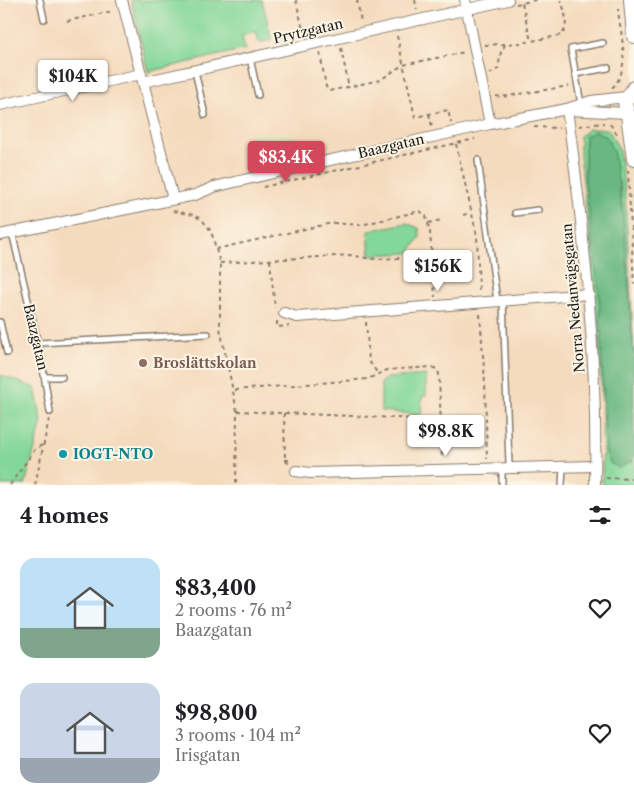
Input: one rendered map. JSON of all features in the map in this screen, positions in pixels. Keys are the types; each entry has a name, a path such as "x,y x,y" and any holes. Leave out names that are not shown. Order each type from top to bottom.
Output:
{"main road":[{"path":"631,0 634,36"},
{"path":"634,76 630,92 634,159"}],"street":[{"path":"122,0 174,204"},
{"name":"Prytzgatan","path":"0,105 142,78 195,71 364,32 466,5 511,3"},
{"path":"466,5 490,124"},
{"name":"Baazgatan","path":"0,235 174,204 223,184 490,124 567,110 581,104 630,92"},
{"name":"Baazgatan","path":"567,110 631,118"},
{"name":"Norra Nedanvägsgatan","path":"567,110 589,294 595,482"},
{"path":"280,315 297,316 366,312 589,294"},
{"path":"296,471 310,473 487,469 506,466 595,466"}],"lane":[{"path":"40,0 44,19"},
{"path":"581,104 571,49 603,43"},
{"path":"250,58 258,95"},
{"path":"575,74 608,68"},
{"path":"195,71 205,115"},
{"path":"478,160 500,301 506,466 502,485"},
{"path":"515,213 538,210"},
{"name":"Baazgatan","path":"12,232 38,343 50,412"},
{"path":"0,324 7,353"},
{"path":"38,343 208,334"},
{"path":"45,377 62,377"},
{"path":"562,485 563,467"}],"path":[{"path":"296,0 306,46"},
{"path":"357,0 364,32"},
{"path":"511,3 536,0"},
{"path":"478,45 506,44 562,35 566,29 565,12 561,0"},
{"path":"522,3 530,41"},
{"path":"67,20 116,11"},
{"path":"396,31 416,117 448,110 452,125"},
{"path":"340,44 349,88"},
{"path":"484,75 494,74 498,69 501,52 506,44"},
{"path":"319,48 326,87 329,91 380,80 404,65 468,51"},
{"path":"489,97 497,95 501,97 577,84"},
{"path":"429,114 433,129"},
{"path":"530,127 546,128"},
{"path":"261,188 477,139"},
{"path":"456,144 476,236 485,382 487,469"},
{"path":"174,204 171,210 194,215 203,221 211,232 220,263 220,328 235,390 238,411 236,485"},
{"path":"216,249 332,223 361,225 420,211 426,216 428,223 436,305"},
{"path":"463,215 472,213"},
{"path":"428,223 442,220"},
{"path":"220,263 351,255 372,259 431,257"},
{"path":"270,260 275,308 280,315 277,327 297,325"},
{"path":"366,312 369,361 378,374"},
{"path":"235,390 368,379 387,370 426,367 437,369 439,374 442,470"},
{"path":"238,411 441,420"},
{"path":"35,485 45,444 50,412"},
{"path":"284,413 285,460 299,460"},
{"path":"10,485 36,448 45,444"},
{"path":"595,482 634,479"}],"green space":[{"path":"131,0 262,0 272,40 259,43 256,32 242,36 245,49 148,72"},
{"path":"588,129 608,129 619,149 625,193 634,354 620,183 585,136 585,179 599,295 606,454 632,462 634,460 634,485 602,485 600,361 580,155 580,136"},
{"path":"596,131 607,137 614,154 623,212 634,354 634,460 619,468 610,463 606,454 599,295 585,179 585,136"},
{"path":"406,223 419,228 420,237 409,253 370,255 368,231"},
{"path":"0,375 35,388 42,422 25,485 0,485"},
{"path":"426,375 426,396 422,396 421,415 381,411 381,382 387,378"}],"place":[{"name":"Broslättskolan","path":"143,363"},
{"name":"IOGT-NTO","path":"63,454"}]}
